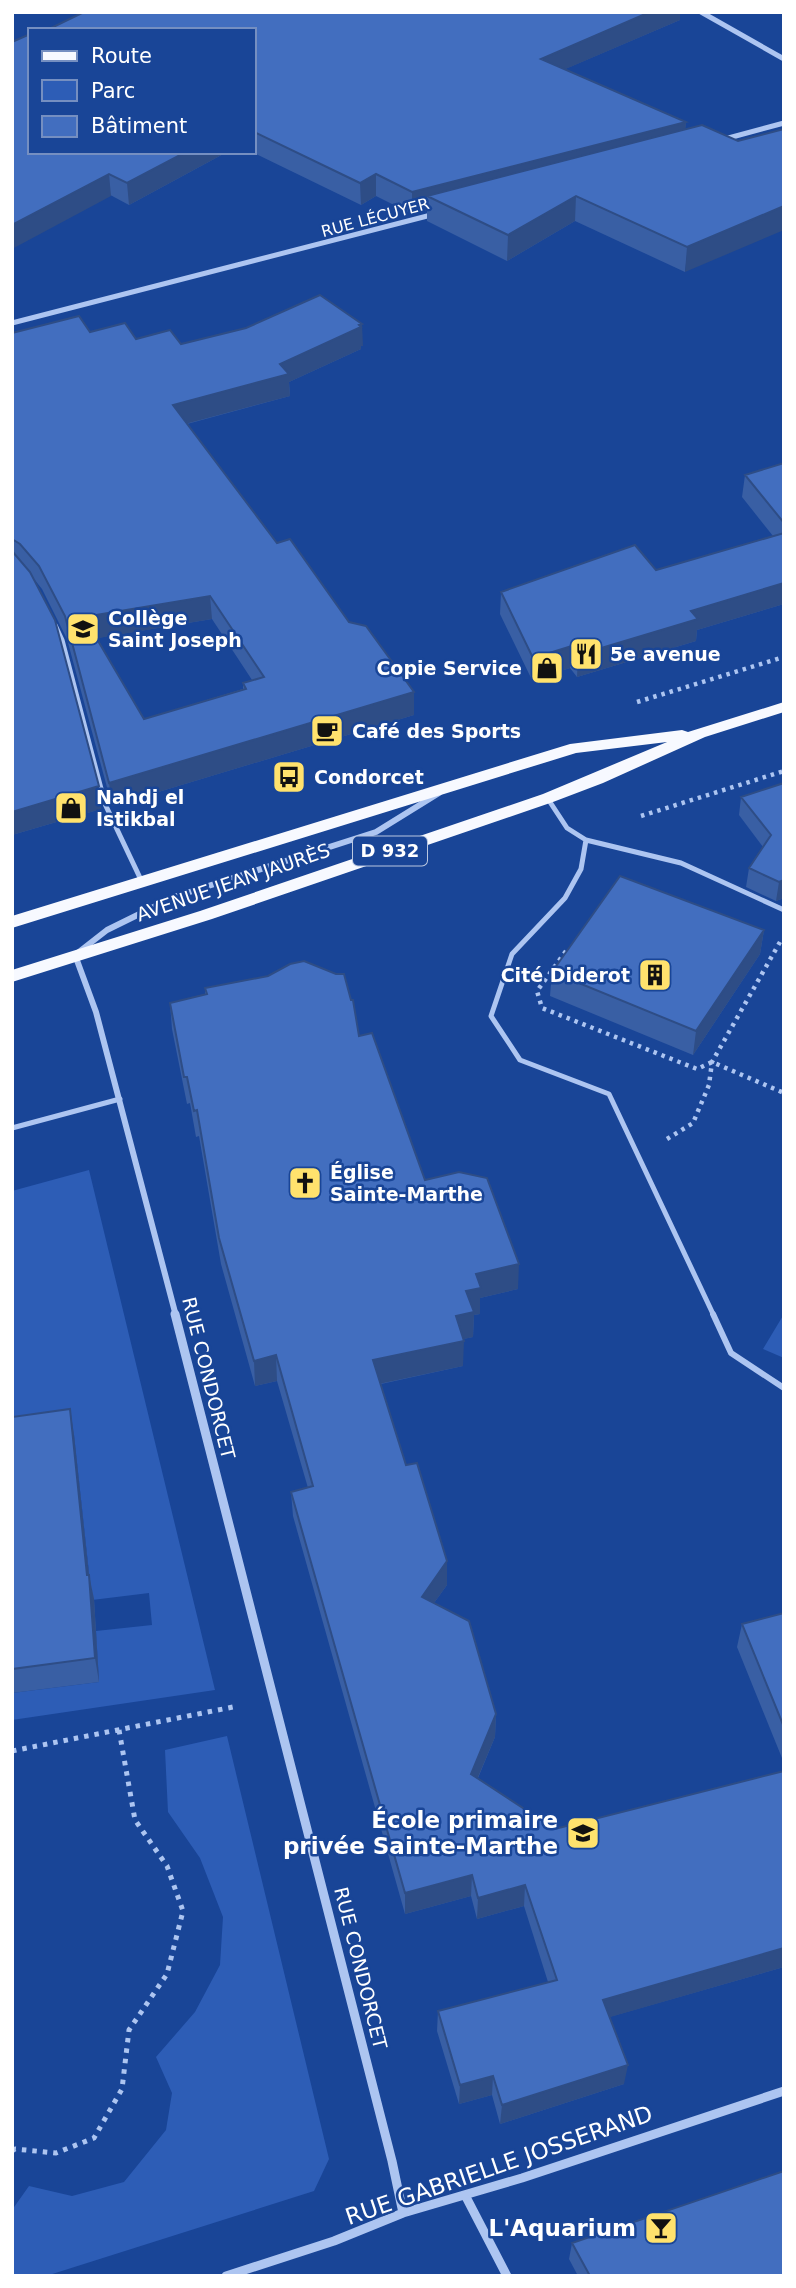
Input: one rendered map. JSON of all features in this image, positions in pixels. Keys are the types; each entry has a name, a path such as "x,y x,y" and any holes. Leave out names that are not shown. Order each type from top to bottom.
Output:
{"main road":[{"name":"AVENUE JEAN JAURÈS","path":"12,976 219,911 548,798 598,779 700,733 784,707"},
{"name":"AVENUE JEAN JAURÈS","path":"12,922 575,748 700,733"}],"street":[{"path":"701,12 784,59"},
{"path":"717,141 784,123"},
{"name":"RUE LÉCUYER","path":"12,323 438,213"},
{"path":"75,955 107,930 163,902 376,832 449,788"},
{"name":"RUE CONDORCET","path":"75,955 96,1012 120,1099 392,2161 403,2213"},
{"name":"RUE GABRIELLE JOSSERAND","path":"226,2276 322,2245 403,2213 784,2091"},
{"path":"465,2195 507,2276"}],"lane":[{"path":"51,616 62,640 105,804 142,882"},
{"path":"548,798 567,828 586,840 681,863 784,909"},
{"path":"586,840 581,869 565,898 512,954 491,1016 520,1060 609,1094 731,1353 784,1388"},
{"path":"12,1128 120,1099"}],"path":[{"path":"638,1158 693,1123 709,1086 712,1062 781,941"},
{"path":"568,948 537,991 542,1008 697,1069 712,1062 784,1093"},
{"path":"12,1751 273,1699"},
{"path":"12,2151 15,2148 56,2153 94,2138 122,2089 129,2030 167,1974 183,1911 167,1866 135,1820 119,1730"}],"green space":[{"path":"89,1170 215,1690 12,1720 12,1693 99,1682 96,1631 152,1625 149,1593 92,1600 74,1435 12,1443 12,1191"},
{"path":"784,1314 784,1358 763,1349"},
{"path":"227,1736 329,2159 314,2191 46,2276 12,2276 12,2210 29,2186 72,2196 124,2182 166,2130 172,2093 156,2057 195,2012 220,1965 223,1917 200,1858 168,1812 165,1750"}],"building":[{"path":"84,12 650,12 541,59 686,122 412,192 376,174 360,183 256,133 256,28 51,28"},
{"path":"28,35 28,154 182,154 127,183 109,174 12,225 12,42"},
{"path":"702,125 738,141 784,129 784,206 687,247 576,196 508,235 427,196"},
{"path":"320,295 362,324 359,325 361,327 280,364 289,374 173,405 277,543 290,539 349,622 366,626 414,692 109,783 65,616 39,566 20,544 12,539 12,333 79,316 90,332 125,323 136,339 170,330 181,344 246,328","holes":["210,596 264,677 243,683 246,689 144,719 84,617"]},
{"path":"784,463 784,523 745,475"},
{"path":"784,533 784,583 691,611 698,619 578,655 572,646 533,658 501,592 635,545 656,570"},
{"path":"12,551 30,572 55,620 99,786 12,812"},
{"path":"784,783 784,880 779,882 749,868 771,835 741,797"},
{"name":"Cité Diderot","path":"620,876 764,930 696,1031 552,972"},
{"path":"304,961 336,974 344,974 353,1000 359,1036 372,1033 425,1180 459,1172 487,1178 519,1264 476,1274 481,1288 466,1291 474,1312 456,1316 464,1341 373,1360 406,1465 417,1463 447,1561 422,1597 469,1621 496,1714 471,1774 555,1829 784,1771 784,1948 603,2000 628,2065 502,2105 493,2076 460,2085 438,2011 557,1980 525,1885 478,1898 472,1875 405,1893 291,1492 313,1486 276,1355 254,1361 219,1238 197,1110 194,1111 187,1077 184,1077 170,1003 207,994 205,988 268,976 290,964"},
{"path":"70,1409 89,1575 95,1658 12,1669 12,1417"},
{"path":"784,1613 784,1727 742,1624"},
{"path":"784,2171 784,2276 590,2276 572,2243"}],"place":[{"name":"Collège Saint Joseph","path":"83,629"},
{"name":"5e avenue","path":"586,654"},
{"name":"Copie Service","path":"547,668"},
{"name":"Café des Sports","path":"327,731"},
{"name":"Condorcet","path":"289,777"},
{"name":"Nahdj el Istikbal","path":"71,808"},
{"name":"Cité Diderot","path":"655,975"},
{"name":"Église Sainte-Marthe","path":"305,1183"},
{"name":"École primaire privée Sainte-Marthe","path":"583,1833"},
{"name":"L'Aquarium","path":"661,2228"}]}
